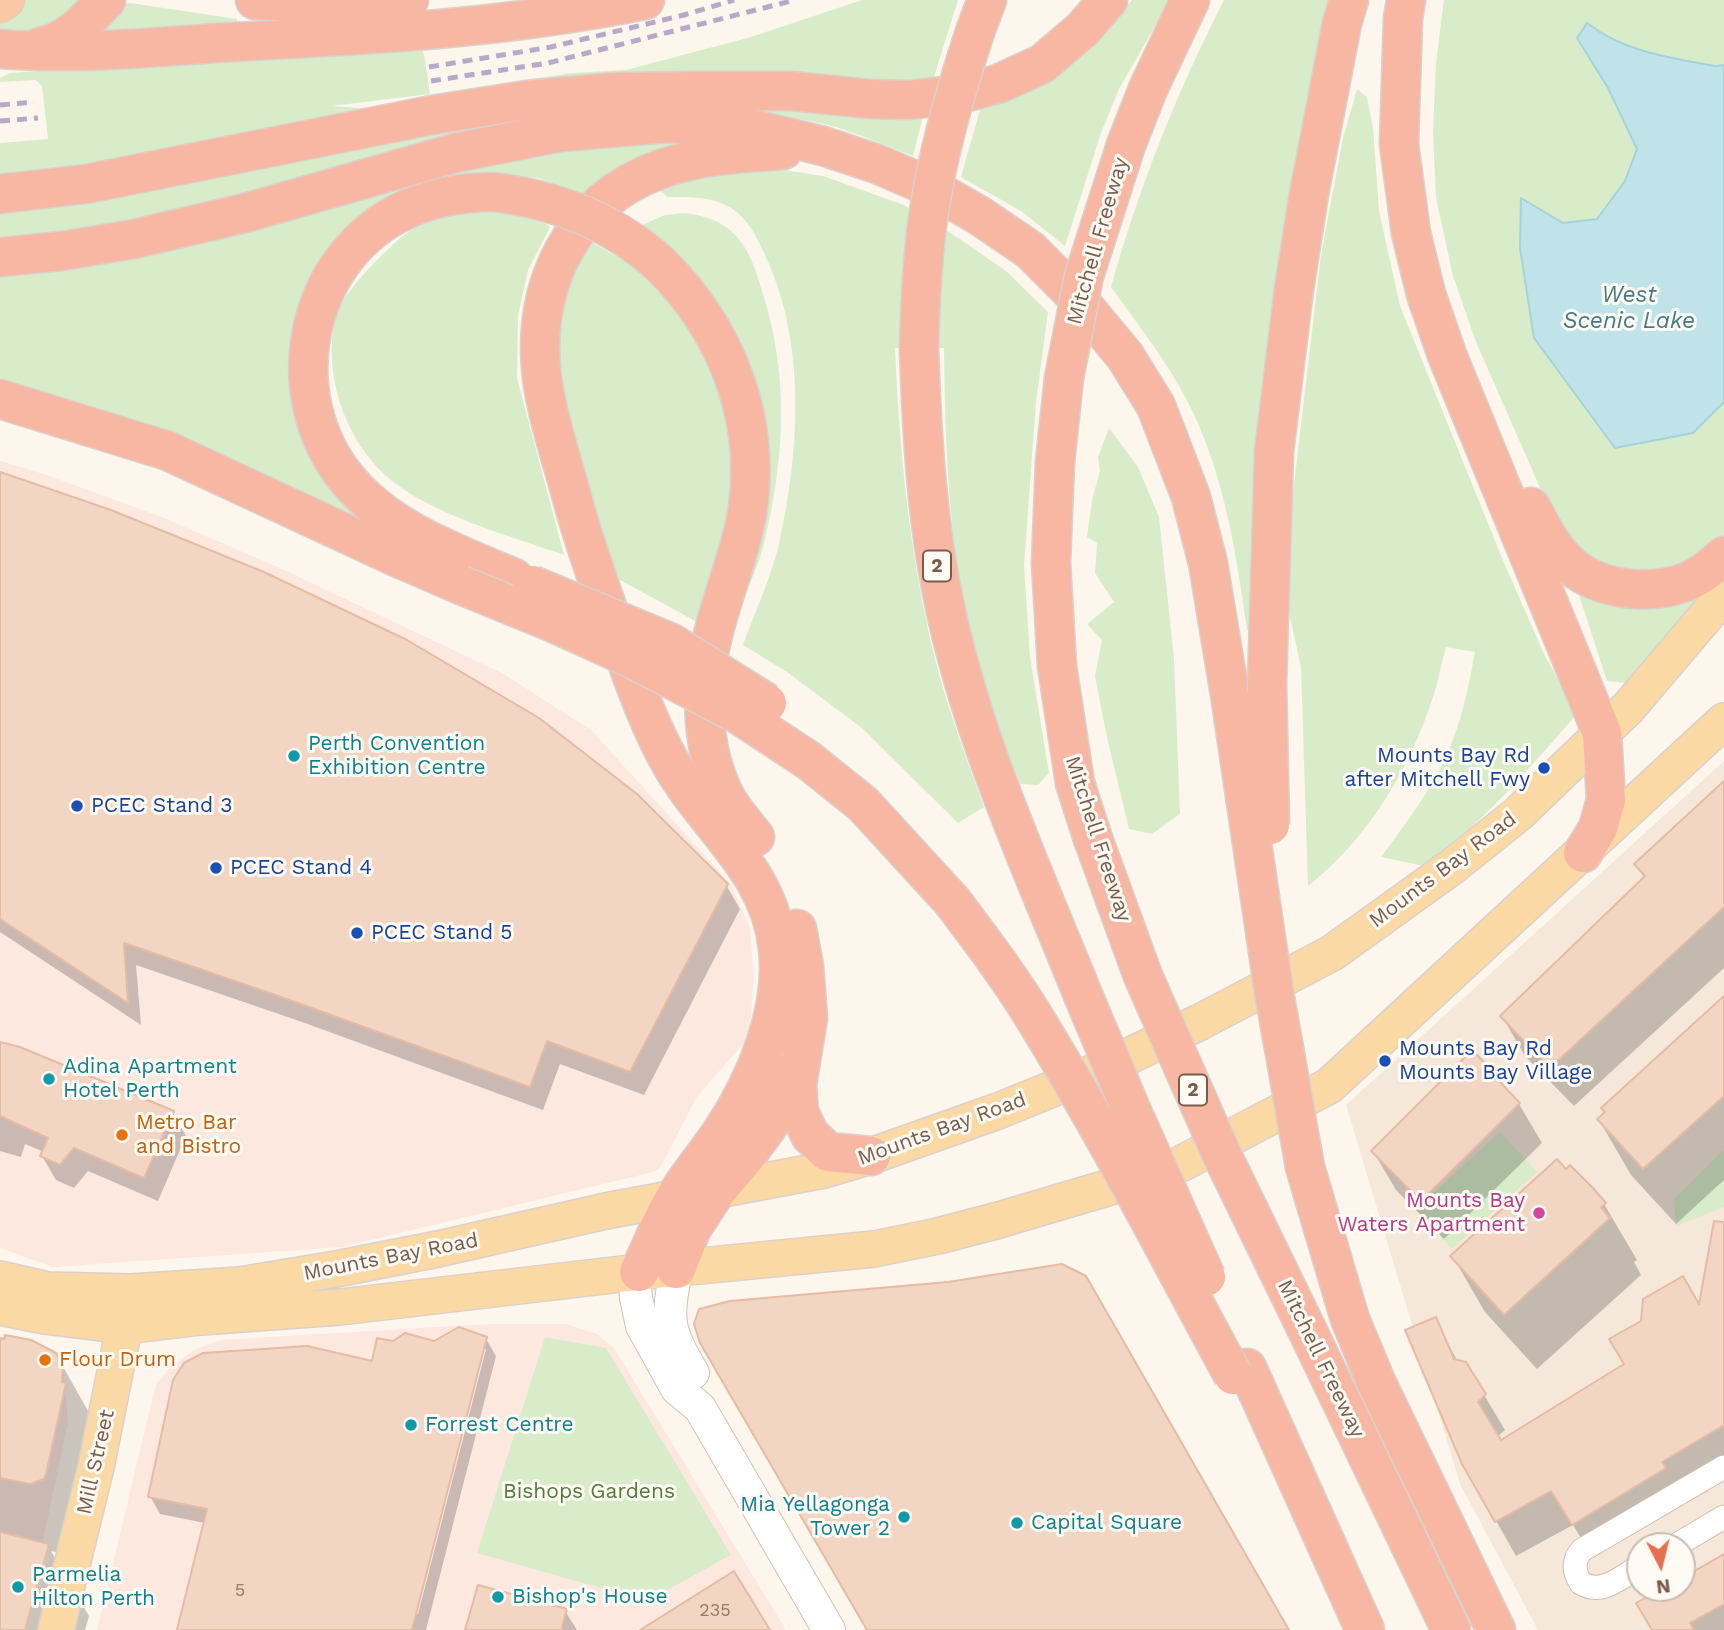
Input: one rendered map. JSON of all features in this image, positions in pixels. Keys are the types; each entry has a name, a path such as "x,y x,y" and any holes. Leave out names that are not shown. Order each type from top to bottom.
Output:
{"highway":[{"path":"0,4 6,0"},
{"path":"10,50 51,45 75,32 106,0"},
{"path":"255,0 290,3 409,0"},
{"path":"10,50 81,51 467,28 548,18 645,0"},
{"path":"0,194 86,184 187,166 432,115 527,100 615,92 664,91 792,91 908,100 961,94 998,84 1042,64 1083,29 1108,0"},
{"name":"Mitchell Freeway","path":"1190,0 1148,89 1126,145 1084,276 1064,378 1055,462 1051,563 1057,666 1075,783 1143,976 1221,1153 1333,1327 1362,1444 1451,1630"},
{"path":"1274,992 1267,684 1276,438 1309,194 1342,23 1349,0"},
{"path":"1406,0 1399,144 1411,233 1426,294 1447,355 1602,733 1606,800 1598,828 1583,853"},
{"name":"2","path":"981,14 947,121 932,193 923,262 919,348 926,490 947,618 996,777 1240,1371"},
{"path":"0,257 62,251 134,239 245,213 455,153 561,132 669,123 753,129 823,146 877,164 928,186 980,216 1030,250 1071,290 1125,356 1156,407 1191,496 1208,563 1274,992 1333,1327 1377,1384 1496,1630"},
{"path":"658,1271 675,1198 724,1128 757,1064 776,996 779,964 776,932 769,907 747,865 687,790 645,714 583,539 547,404 540,351 543,306 556,264 582,224 615,192 635,180 663,168 701,159 823,146"},
{"path":"753,713 631,658 554,623 465,572 359,492 345,476 322,438 309,395 312,325 330,280 358,243 380,225 419,204 471,192 494,191 550,201 597,219 638,244 691,296 722,345 744,405 750,452 750,491 737,560 714,628 706,671 705,709 707,741 724,796 770,863 785,892 796,926 804,966 808,1018 800,1061 797,1100 799,1112 810,1135 828,1152 872,1156"},
{"path":"1447,355 1550,542 1568,563 1592,578 1623,589 1654,591 1697,577 1724,556"},
{"path":"0,399 168,451 394,556 465,572 514,578 753,713 863,804 962,897 1130,1107"},
{"path":"962,897 1240,1371 1323,1538 1365,1630"},
{"path":"658,1271 768,1126 800,1061"}],"main road":[{"name":"Mounts Bay Road","path":"0,1279 48,1290 131,1292 240,1285 336,1269 606,1211 790,1178 872,1156 998,1111 1104,1068 1200,1022 1332,953 1453,866 1518,814 1653,680 1724,595"},
{"name":"Mounts Bay Road","path":"0,1307 44,1316 125,1326 201,1317 340,1307 874,1249 975,1226 1171,1169 1329,1086 1724,721"},
{"path":"658,1271 673,1336 699,1383 700,1408 829,1630"},
{"name":"Mill Street","path":"56,1630 96,1467 131,1292"}],"street":[{"path":"1626,1574 1596,1589 1581,1583 1574,1569 1575,1560 1582,1550 1724,1467"},
{"path":"1696,1534 1724,1517"}],"shaded area":[{"name":"Perth Convention Exhibition Centre","path":"0,461 47,475 159,516 280,568 504,674 592,731 730,883 750,928 754,977 749,1037 696,1098 660,1168 653,1172 342,1247 53,1267 0,1248"},
{"path":"1724,761 1724,1630 1538,1630 1460,1484 1346,1105"},
{"path":"488,1324 566,1324 597,1334 614,1348 786,1630 97,1630 156,1384 170,1368 192,1351 220,1340"},
{"path":"0,1338 53,1349 59,1355 64,1373 68,1423 24,1630 0,1630"}],"green space":[{"path":"17,0 84,0 44,31 0,35 0,12"},
{"path":"862,0 958,0 932,83 439,102 441,93 572,73 626,70 751,37"},
{"path":"1132,0 1170,0 1119,89 1101,133 1065,246 1021,211 961,177 982,103 1048,77 1078,60 1105,35"},
{"path":"1224,0 1332,0 1257,636 1247,630 1231,535 1206,442 1178,384 1111,287 1160,140"},
{"path":"1444,0 1724,0 1724,65 1716,67 1632,48 1601,34 1587,24 1596,66 1637,148 1626,181 1597,219 1563,223 1521,199 1520,248 1693,433 1724,402 1724,541 1676,571 1609,569 1583,555 1556,524 1476,342 1453,276 1436,198 1433,131 1436,63"},
{"path":"130,3 237,19 236,32 81,40 118,5"},
{"path":"420,43 430,94 332,106 387,110 0,184 0,143 48,139 42,86 36,80 0,82 0,78 10,73"},
{"path":"1357,89 1367,97 1373,128 1379,211 1400,306 1502,558 1543,652 1577,714 1486,814 1446,850 1424,866 1381,857 1433,781 1450,748 1459,721 1475,652 1446,647 1434,694 1422,726 1384,802 1349,847 1308,886 1301,667 1288,608 1291,510 1321,255 1343,138"},
{"path":"701,98 794,101 856,110 924,112 913,156 839,128 774,116 655,107 572,115 461,138 188,215 118,229 0,244 0,204 127,186 433,122 563,107"},
{"path":"703,135 591,198 538,178 495,175 431,181 292,340 384,532 235,460 98,408 0,380 0,266 507,156"},
{"path":"771,168 823,176 904,205 1006,271 1048,312 1036,402 1024,565 1030,657 1049,773 1038,785 1020,784 988,699 965,612 948,480 944,348 895,348 899,420 915,563 934,656 984,807 958,823 862,728 787,672 743,645 777,552 792,468 795,394 787,321 778,286 755,235 744,219 719,202 702,198 667,197 652,182"},
{"path":"492,211 537,218 550,227 528,270 518,316 517,378 564,555 470,522 403,489 385,475 358,442 340,403 335,382 332,340 335,319 347,295 366,272 397,241 426,221 448,215"},
{"path":"685,213 706,217 721,224 740,240 759,282 777,353 781,415 777,476 763,548 739,609 740,344 715,299 692,271 640,226 665,215"},
{"path":"584,238 654,282 684,317 717,375 734,450 729,529 699,623 609,574 576,449 558,359 556,302"},
{"path":"1109,428 1138,467 1159,517 1174,659 1180,814 1152,834 1129,829 1095,676 1102,640 1087,624 1114,602 1095,573 1097,543 1087,537 1092,500 1100,471 1098,457"},
{"path":"1722,572 1629,683 1607,681 1579,595 1623,604"},
{"path":"1500,1132 1537,1172 1452,1249 1416,1209"},
{"path":"1724,1150 1724,1207 1676,1226 1674,1199"},
{"name":"Bishops Gardens","path":"545,1337 606,1348 731,1555 647,1601 477,1553"}],"water":[{"name":"West Scenic Lake","path":"1587,23 1616,41 1648,52 1716,66 1724,65 1724,402 1693,433 1615,448 1534,338 1520,248 1521,198 1563,223 1597,219 1625,181 1637,149 1608,88 1577,38"}],"building":[{"name":"Perth Convention Exhibition Centre","path":"0,472 111,510 264,572 407,640 539,718 637,794 728,884 630,1072 547,1041 530,1087 124,943 128,1003 0,919"},
{"path":"1724,781 1724,907 1550,1068 1500,1016 1645,876 1634,864"},
{"path":"1724,996 1724,1096 1643,1169 1597,1119 1605,1112 1601,1108"},
{"name":"Adina Apartment Hotel Perth","path":"0,1042 20,1047 174,1111 144,1178 74,1148 60,1165 40,1156 48,1138 0,1116"},
{"path":"1472,1050 1520,1103 1421,1201 1371,1151"},
{"path":"1557,1159 1566,1169 1570,1165 1593,1188 1606,1203 1601,1207 1610,1218 1504,1315 1450,1256"},
{"path":"1714,1221 1724,1222 1724,1425 1662,1462 1666,1468 1572,1525 1551,1491 1495,1522 1462,1464 1405,1330 1436,1317 1454,1359 1466,1362 1486,1394 1478,1402 1501,1440 1624,1364 1609,1339 1641,1321 1643,1299 1683,1276 1699,1304"},
{"name":"Capital Square","path":"1062,1264 1086,1276 1289,1630 867,1630 700,1343 694,1324 699,1309 730,1301 948,1282"},
{"path":"459,1327 487,1337 412,1630 177,1630 207,1509 148,1497 173,1380 184,1363 203,1353 307,1346 372,1361 377,1338 393,1341 405,1333 434,1341"},
{"path":"5,1335 31,1340 56,1353 63,1365 62,1382 66,1383 46,1474 44,1479 30,1484 0,1478 0,1338 4,1339"},
{"name":"Parmelia Hilton Perth","path":"0,1532 49,1544 25,1630 0,1630"},
{"path":"1724,1554 1724,1604 1690,1623 1694,1630 1652,1630 1636,1603 1696,1602 1696,1570"},
{"path":"734,1571 770,1630 640,1630"},
{"name":"Bishop's House","path":"478,1585 567,1609 561,1630 465,1630"}],"railway":[{"path":"429,67 551,47 734,0"},
{"path":"431,81 548,63 795,0"},
{"path":"0,105 34,102"},
{"path":"0,121 38,118"}],"place":[{"name":"Perth Convention Exhibition Centre","path":"294,756"},
{"name":"Mounts Bay Rd after Mitchell Fwy","path":"1544,768"},
{"name":"PCEC Stand 3","path":"77,806"},
{"name":"PCEC Stand 4","path":"216,868"},
{"name":"PCEC Stand 5","path":"357,933"},
{"name":"Mounts Bay Rd Mounts Bay Village","path":"1385,1061"},
{"name":"Adina Apartment Hotel Perth","path":"49,1079"},
{"name":"Metro Bar and Bistro","path":"122,1135"},
{"name":"Mounts Bay Waters Apartment","path":"1539,1213"},
{"name":"Flour Drum","path":"45,1360"},
{"name":"Forrest Centre","path":"411,1425"},
{"name":"Mia Yellagonga Tower 2","path":"904,1517"},
{"name":"Capital Square","path":"1017,1523"},
{"name":"Parmelia Hilton Perth","path":"18,1587"},
{"name":"Bishop's House","path":"498,1597"}]}
